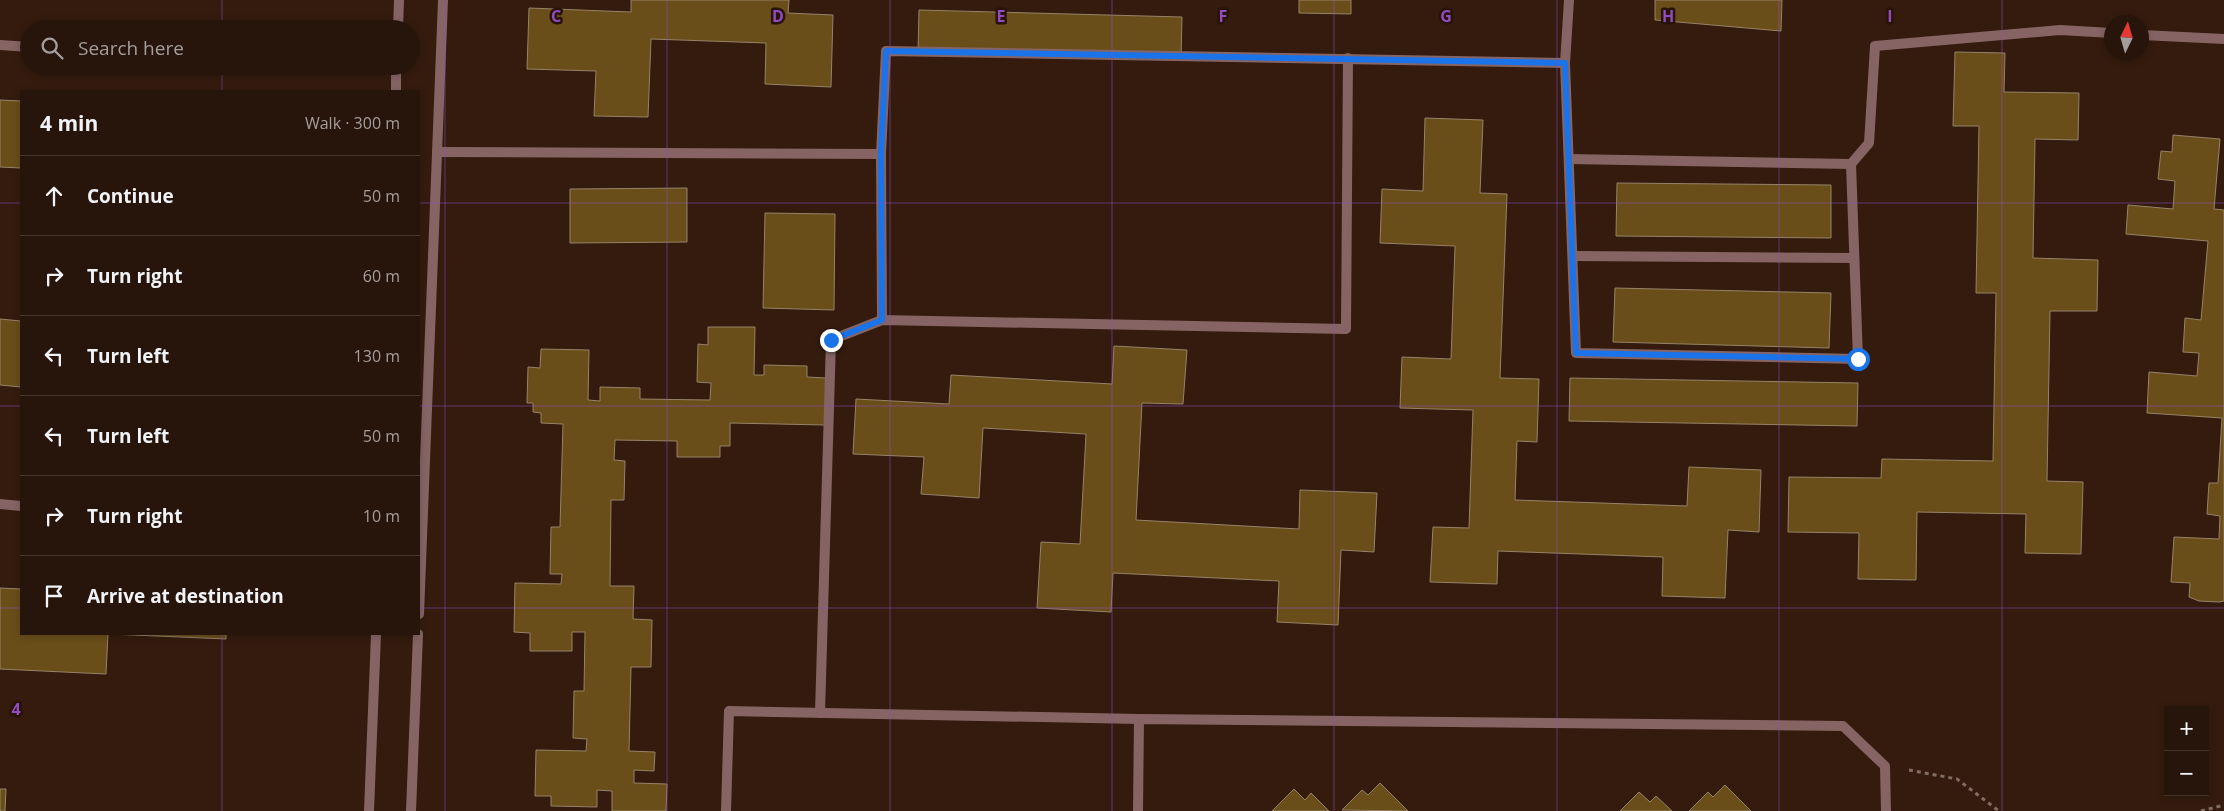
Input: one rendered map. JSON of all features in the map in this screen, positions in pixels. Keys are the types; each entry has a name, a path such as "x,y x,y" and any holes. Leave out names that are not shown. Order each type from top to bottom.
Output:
{"street":[{"path":"398,20 399,0"},
{"path":"420,588 443,0"},
{"path":"1569,0 1565,63 1576,353 1858,359 1851,164 1869,143 1875,46 2060,30 2104,33"},
{"path":"2149,34 2224,39"},
{"path":"0,45 20,46"},
{"path":"882,320 881,154 886,51 1565,63"},
{"path":"820,713 831,340 882,320 1346,329 1348,58"},
{"path":"396,75 396,90"},
{"path":"437,152 881,154"},
{"path":"1569,159 1851,164"},
{"path":"1573,256 1854,258"},
{"path":"0,504 20,506"},
{"path":"369,811 376,635"},
{"path":"411,811 418,635"},
{"path":"726,811 729,711 1139,719 1843,726 1885,766 1886,811"},
{"path":"1138,811 1139,719"}],"path":[{"path":"1885,766 1958,778 1999,811"},
{"path":"2202,811 2224,805"}],"building":[{"path":"631,0 789,0 788,13 833,15 831,87 765,84 766,43 651,39 648,117 594,116 596,71 527,69 529,8 631,12"},
{"path":"1299,0 1351,0 1351,14 1299,13"},
{"path":"1655,0 1782,0 1781,31 1655,20"},
{"path":"919,10 1182,17 1181,59 918,52"},
{"path":"1955,52 2005,53 2004,92 2079,93 2078,140 2035,139 2033,258 2098,260 2097,311 2050,311 2047,481 2083,482 2081,554 2025,553 2026,514 1917,512 1916,580 1858,579 1859,533 1788,532 1789,477 1881,478 1882,459 1993,461 1996,293 1976,293 1979,126 1953,126"},
{"path":"0,100 20,101 20,168 0,167"},
{"path":"1425,118 1483,120 1480,193 1507,194 1500,378 1539,379 1537,442 1517,441 1515,500 1687,506 1689,467 1761,470 1759,532 1728,530 1725,598 1662,596 1663,557 1498,551 1497,584 1430,582 1433,527 1469,528 1473,410 1400,408 1402,357 1451,359 1455,246 1380,243 1382,189 1423,191"},
{"path":"2173,135 2220,139 2214,209 2224,210 2224,601 2219,602 2199,601 2189,597 2190,583 2171,582 2174,537 2219,539 2220,516 2207,514 2209,483 2218,483 2222,418 2147,413 2149,372 2197,376 2199,353 2183,352 2185,318 2201,320 2208,241 2126,234 2128,205 2173,209 2175,181 2158,179 2161,151 2172,152"},
{"path":"1617,183 1831,185 1831,238 1616,236"},
{"path":"687,188 687,242 570,243 570,189"},
{"path":"765,213 835,214 834,310 763,308"},
{"path":"1615,288 1831,293 1829,348 1613,342"},
{"path":"0,319 20,321 20,387 0,385"},
{"path":"708,327 755,327 754,375 764,375 764,365 807,366 807,377 826,378 825,425 730,423 730,446 720,446 720,457 677,457 677,441 615,440 614,460 625,461 624,500 611,500 610,586 634,586 633,619 652,620 651,667 631,667 629,751 655,752 654,771 634,770 634,783 667,784 666,811 612,811 612,791 597,790 597,807 551,806 551,796 535,796 536,750 586,751 587,739 573,738 574,691 584,691 585,632 572,632 572,651 530,651 530,633 514,632 515,583 561,584 562,574 550,574 551,527 560,527 563,424 541,423 541,413 533,412 533,403 527,403 528,367 540,368 541,349 589,350 588,400 600,401 600,387 640,388 640,399 710,400 711,383 697,382 698,344 708,345"},
{"path":"1114,346 1187,350 1183,404 1142,403 1136,520 1299,529 1300,490 1377,493 1374,552 1341,550 1338,625 1277,622 1279,581 1113,573 1111,612 1037,608 1041,542 1080,544 1086,434 983,428 979,498 921,494 924,457 853,454 856,399 949,404 951,375 1112,384"},
{"path":"1570,378 1858,383 1857,426 1569,421"},
{"path":"0,588 20,589 20,635 108,635 106,674 0,669"},
{"path":"133,635 226,635 226,639"},
{"path":"1380,783 1408,811 1342,810 1362,790 1368,795"},
{"path":"1725,785 1751,811 1689,811 1708,792 1713,797"},
{"path":"0,789 6,789 5,811 0,811"},
{"path":"1294,789 1305,800 1311,793 1329,811 1272,811"},
{"path":"1639,792 1650,802 1656,796 1672,811 1620,811"}],"route":[{"path":"831,340 882,320 881,154 886,51 1348,58 1565,63 1576,353 1858,359"}]}
